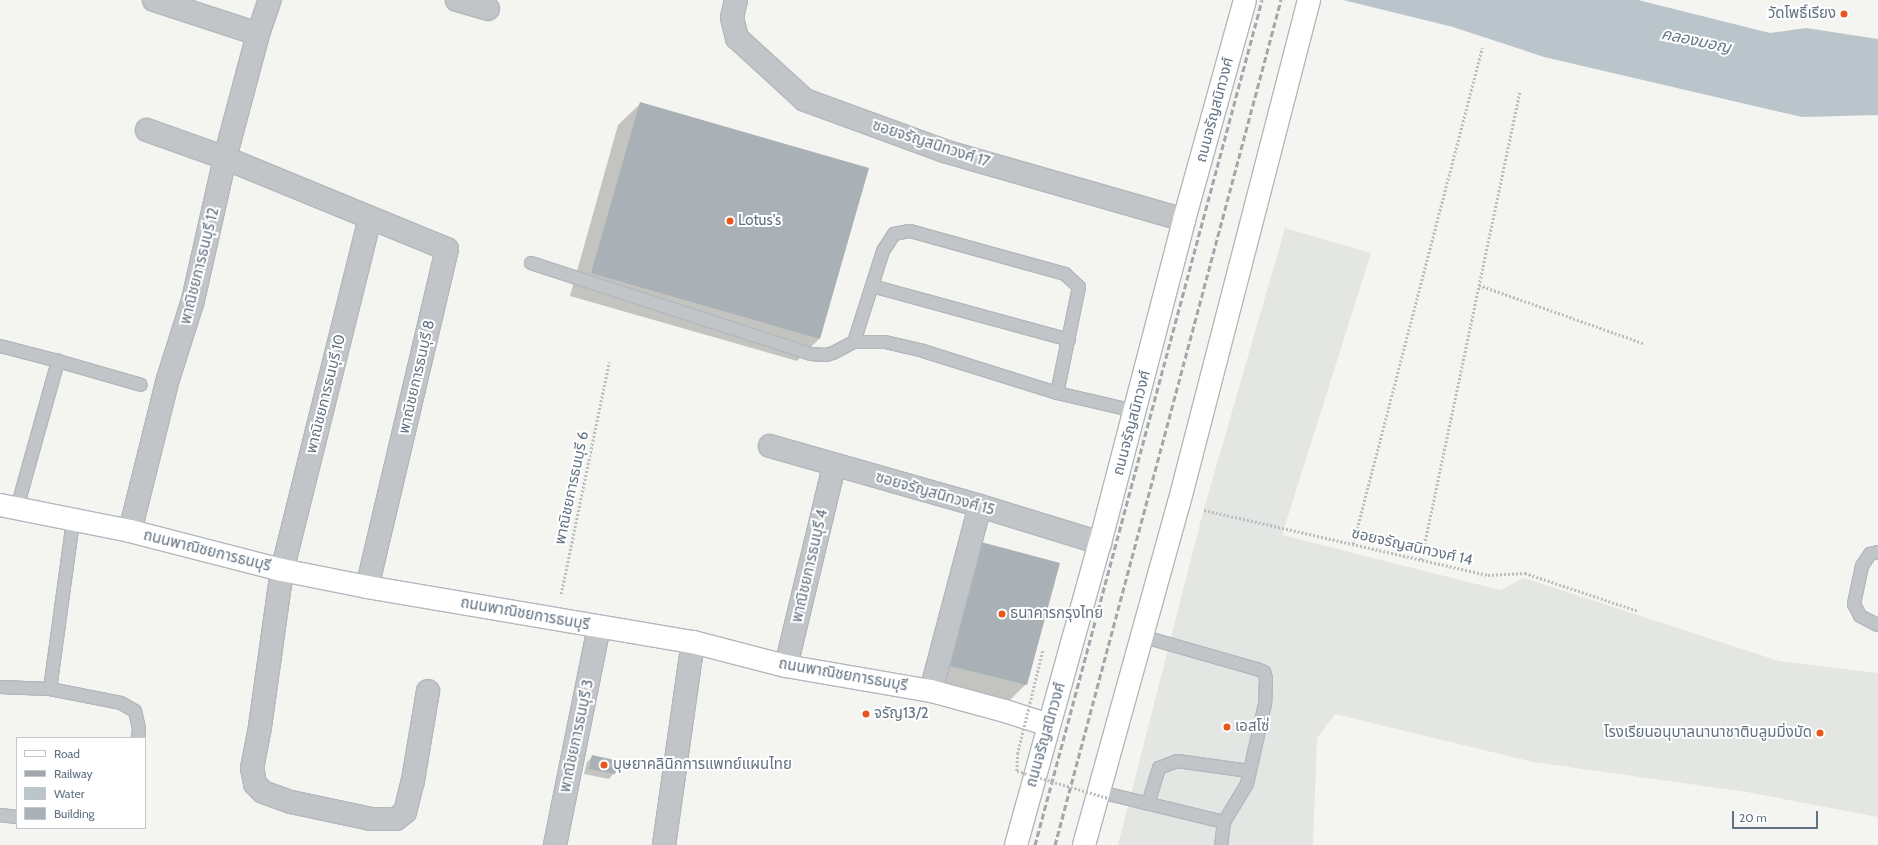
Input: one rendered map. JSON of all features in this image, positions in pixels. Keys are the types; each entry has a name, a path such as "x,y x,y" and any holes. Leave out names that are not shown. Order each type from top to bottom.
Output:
{"main road":[{"name":"ถนนจรัญสนิทวงศ์","path":"1016,845 1100,543 1184,220 1245,0"},
{"path":"1084,845 1107,796 1141,636 1179,504 1309,0"},
{"name":"ถนนพาณิชยการธนบุรี","path":"8,506 130,531 282,570 555,620 693,642 786,666 931,691 1005,711 1049,725"}],"street":[{"path":"154,0 258,34"},
{"name":"พาณิชยการธนบุรี 12","path":"130,531 168,379 193,300 225,158 258,34 270,0"},
{"path":"457,0 488,9"},
{"name":"ซอยจรัญสนิทวงศ์ 17","path":"736,0 732,18 737,38 805,100 944,151 1184,220"},
{"path":"147,130 225,158 370,218"},
{"name":"พาณิชยการธนบุรี 10","path":"370,218 282,570 260,727 252,768 255,784 262,792 290,802 371,819 396,819 405,812 413,780 428,690"},
{"name":"พาณิชยการธนบุรี 8","path":"367,586 448,249 370,218"},
{"name":"ซอยจรัญสนิทวงศ์ 15","path":"770,446 834,466 980,506 1100,543"},
{"name":"พาณิชยการธนบุรี 4","path":"786,666 834,466"},
{"path":"931,691 980,506"},
{"name":"พาณิชยการธนบุรี 3","path":"555,845 599,627"},
{"path":"664,845 693,642"}],"lane":[{"path":"854,342 883,251 894,234 910,232 1065,274 1079,287 1057,393"},
{"path":"531,263 811,354 826,355 854,342 885,342 923,351 1057,393 1135,411"},
{"path":"872,286 1069,340"},
{"path":"0,346 141,385"},
{"path":"8,506 58,361"},
{"path":"50,689 72,520"},
{"path":"1878,552 1870,554 1862,566 1854,604 1860,616 1878,626"},
{"path":"1141,636 1264,672 1266,678 1265,704 1246,784 1224,822 1221,845"},
{"path":"0,687 50,689 121,702 135,711 139,729 138,737"},
{"path":"1148,804 1159,768 1177,761 1249,771"},
{"path":"1107,796 1224,822"},
{"path":"0,815 16,817"}],"path":[{"path":"1353,544 1482,48"},
{"path":"1421,560 1520,90"},
{"path":"1479,285 1643,343"},
{"name":"พาณิชยการธนบุรี 6","path":"555,620 609,362"},
{"name":"ซอยจรัญสนิทวงศ์ 14","path":"1179,504 1488,575 1525,573 1638,611"},
{"path":"1043,650 1018,753 1017,771 1107,796"}],"shaded area":[{"path":"1285,228 1371,253 1282,535 1500,590 1524,578 1779,661 1878,673 1878,817 1747,792 1533,762 1335,714 1317,738 1313,845 1118,845 1202,516"}],"water":[{"name":"คลองมอญ","path":"1343,0 1638,0 1770,33 1806,28 1878,39 1878,115 1802,117 1544,57 1453,27"}],"building":[{"name":"Lotus's","path":"640,102 869,168 820,339 591,273"},
{"name":"ธนาคารกรุงไทย","path":"977,541 1060,563 1027,685 946,665"},
{"name":"บุษยาคลินิกการแพทย์แผนไทย","path":"592,755 619,761 615,774 589,769"}],"railway":[{"path":"1035,845 1262,0"},
{"path":"1055,845 1281,0"}],"place":[{"name":"วัดโพธิ์เรียง","path":"1844,14"},
{"name":"Lotus's","path":"730,221"},
{"name":"ธนาคารกรุงไทย","path":"1002,614"},
{"name":"จรัญ13/2","path":"866,714"},
{"name":"เอสโซ่","path":"1227,727"},
{"name":"โรงเรียนอนุบาลนานาชาติบลูมมิ่งบัด","path":"1820,733"},
{"name":"บุษยาคลินิกการแพทย์แผนไทย","path":"604,765"}]}
